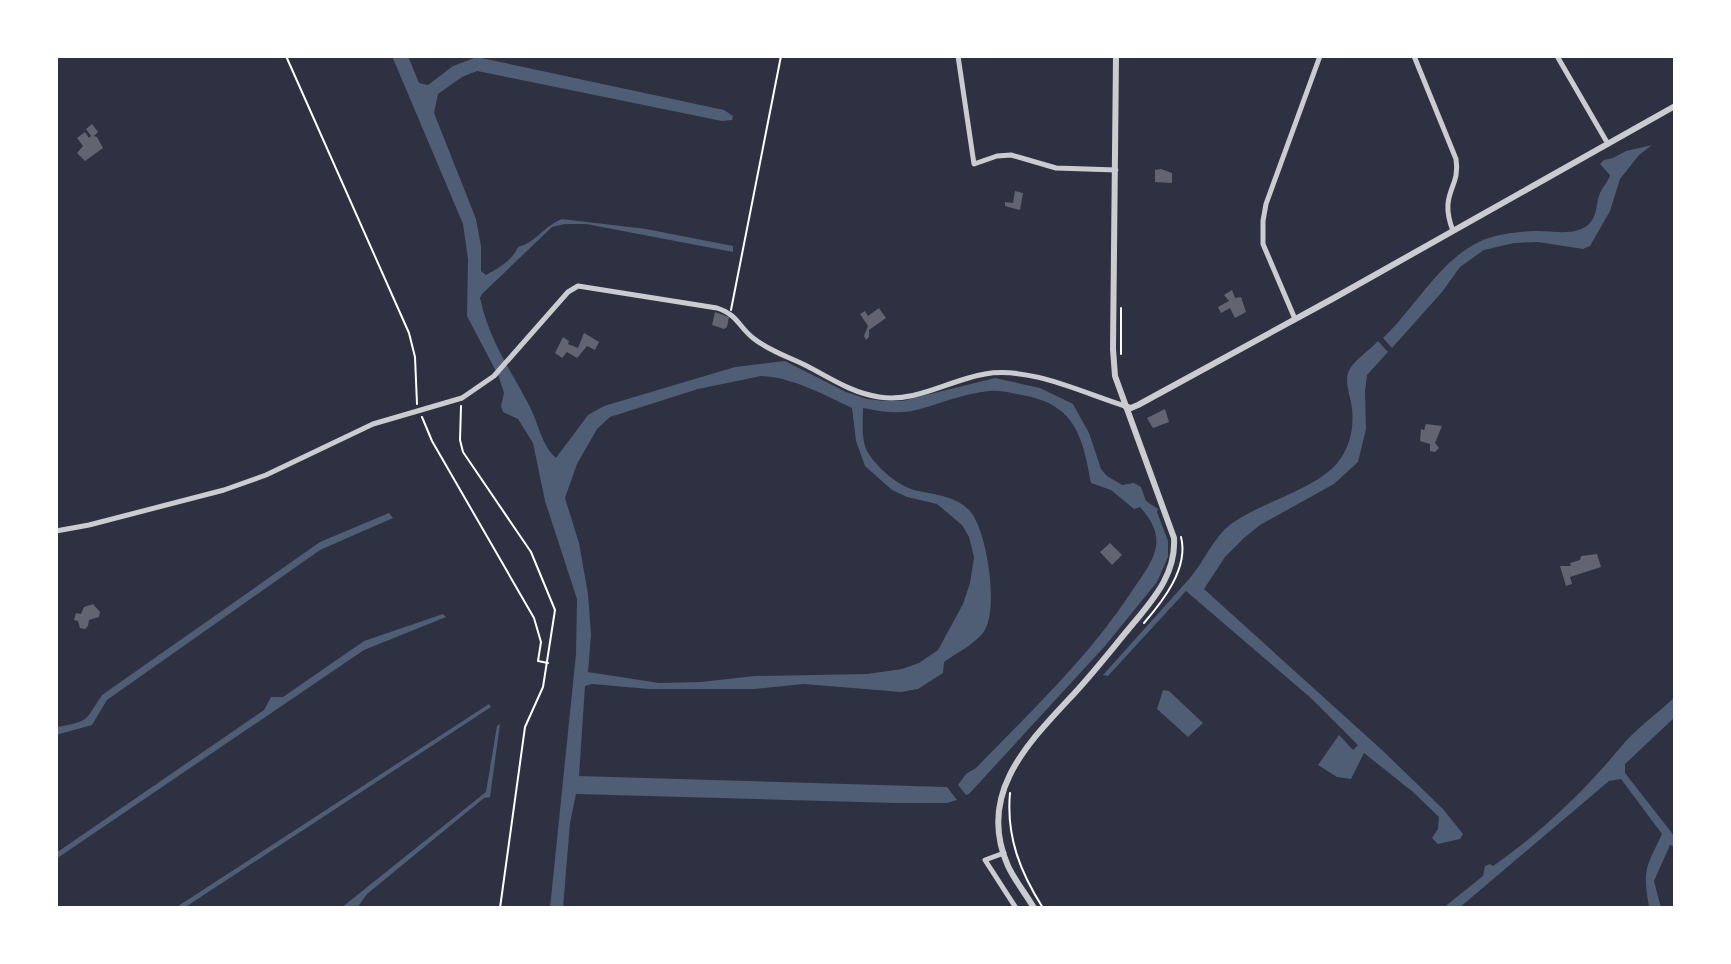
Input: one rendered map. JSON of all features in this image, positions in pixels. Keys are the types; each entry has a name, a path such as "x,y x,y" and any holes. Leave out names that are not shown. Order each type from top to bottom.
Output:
{"street":[{"path":"958,56 974,164 1011,155 1056,168 1116,170"},
{"path":"1034,908 1010,870 1004,853 1000,806 1006,783 1028,743 1079,689 1156,597 1174,561 1174,538 1115,376 1116,56"},
{"path":"1295,319 1263,244 1263,221 1266,204 1320,56"},
{"path":"1414,56 1456,159 1458,170 1446,202 1447,217 1453,231"},
{"path":"1557,56 1608,144"},
{"path":"56,531 224,490 266,475 373,424 462,398 494,376 568,292 578,286 731,312 751,337 772,351 835,383 879,397 912,396 984,374 1019,372 1131,408 1675,106"},
{"path":"1004,853 985,860 1016,908"}],"path":[{"path":"286,56 409,333 415,357 416,399 432,441 534,618 541,642 538,661 548,663"},
{"path":"731,312 781,56"},
{"path":"1121,297 1121,359"},
{"path":"460,408 463,452 531,552 555,610 543,687 525,727 500,908"},
{"path":"1137,630 1157,608 1173,582 1183,545 1180,533"},
{"path":"1012,786 1011,841 1043,908"}],"water":[{"path":"392,56 408,56 419,83 428,85 453,66 477,57 724,110 733,116 732,120 722,121 477,71 462,77 438,94 434,113 476,219 481,271 486,275 508,260 518,247 562,219 646,229 733,246 733,252 586,224 565,224 552,227 482,294 484,314 495,342 551,453 556,458 588,415 604,406 735,367 785,361 846,392 885,401 902,401 995,378 1040,388 1073,404 1089,433 1101,469 1122,485 1134,483 1141,487 1146,501 1158,509 1168,541 1168,557 1157,582 1105,646 966,795 958,785 966,774 976,768 1057,684 1113,618 1151,562 1156,545 1155,533 1140,507 1134,509 1111,490 1091,483 1085,452 1074,427 1067,416 1043,401 990,391 906,412 863,408 865,446 882,470 911,489 958,502 969,510 975,520 986,551 991,590 991,607 983,633 944,662 943,673 918,689 901,692 804,684 754,689 585,686 579,776 947,787 957,800 947,803 895,803 576,794 570,823 563,908 550,908 576,654 577,599 545,501 533,443 518,419 503,412 504,393 499,377 467,316 468,259 463,224","holes":["761,376 808,388 852,408 856,441 865,466 892,490 937,504 962,525 974,557 970,583 963,604 938,650 919,663 902,669 867,674 755,676 659,683 588,672 591,635 588,594 579,543 565,498 577,464 597,429 610,417 698,389"]},
{"path":"1652,145 1639,155 1620,179 1610,211 1590,246 1583,249 1538,242 1514,243 1484,250 1460,267 1392,348 1383,338 1439,273 1479,242 1506,234 1569,232 1588,225 1610,175 1600,164 1626,151"},
{"path":"1378,341 1388,352 1367,375 1366,429 1358,462 1334,484 1260,525 1244,538 1225,557 1204,589 1443,809 1463,834 1460,839 1438,844 1432,838 1438,829 1439,817 1364,753 1351,779 1337,777 1318,765 1339,735 1353,750 1358,745 1312,699 1186,591 1108,676 1103,675 1190,578 1214,542 1231,524 1317,480 1338,462 1346,450 1352,430 1348,372"},
{"path":"389,513 393,518 320,550 107,700 92,725 56,735 57,727 85,719 102,695 320,542"},
{"path":"443,614 446,617 364,650 56,859 56,853 264,710 271,697 283,697 364,641"},
{"path":"1163,690 1169,691 1203,723 1188,737 1157,709"},
{"path":"1675,697 1675,717 1625,764 1625,773 1675,837 1675,847 1670,845 1654,881 1661,908 1649,906 1646,875 1662,834 1621,779 1609,781 1459,908 1443,908 1483,876 1485,866 1493,866 1511,853 1561,811 1632,734"},
{"path":"489,704 491,707 184,908 175,908"},
{"path":"500,724 490,797 484,798 367,894 357,908 341,908 486,792 497,726"}],"building":[{"path":"92,124 98,132 94,136 103,148 85,161 77,153 83,146 77,138 85,132 89,138 91,136 86,129"},
{"path":"1155,170 1172,173 1172,183 1155,182"},
{"path":"1015,191 1023,193 1020,210 1005,206 1005,202 1013,203"},
{"path":"1232,290 1235,298 1241,297 1246,312 1235,318 1230,308 1221,313 1218,307 1229,301 1224,295"},
{"path":"879,308 886,318 869,330 866,340 864,336 868,326 860,314 865,311 868,316"},
{"path":"715,312 729,317 724,329 712,325"},
{"path":"584,333 599,342 595,350 587,346 577,358 567,352 562,358 555,353 563,337 569,341 568,344 578,348"},
{"path":"1165,409 1169,422 1153,428 1147,418"},
{"path":"1426,424 1442,426 1435,443 1439,448 1435,452 1430,451 1430,444 1420,441 1421,429 1424,430"},
{"path":"1110,543 1122,555 1112,565 1100,552"},
{"path":"1597,554 1601,567 1570,577 1572,584 1566,586 1560,566 1571,566 1570,563 1580,560 1581,556"},
{"path":"93,604 100,612 99,617 89,620 85,629 80,628 78,621 74,620 76,613 81,614 84,607"}]}
